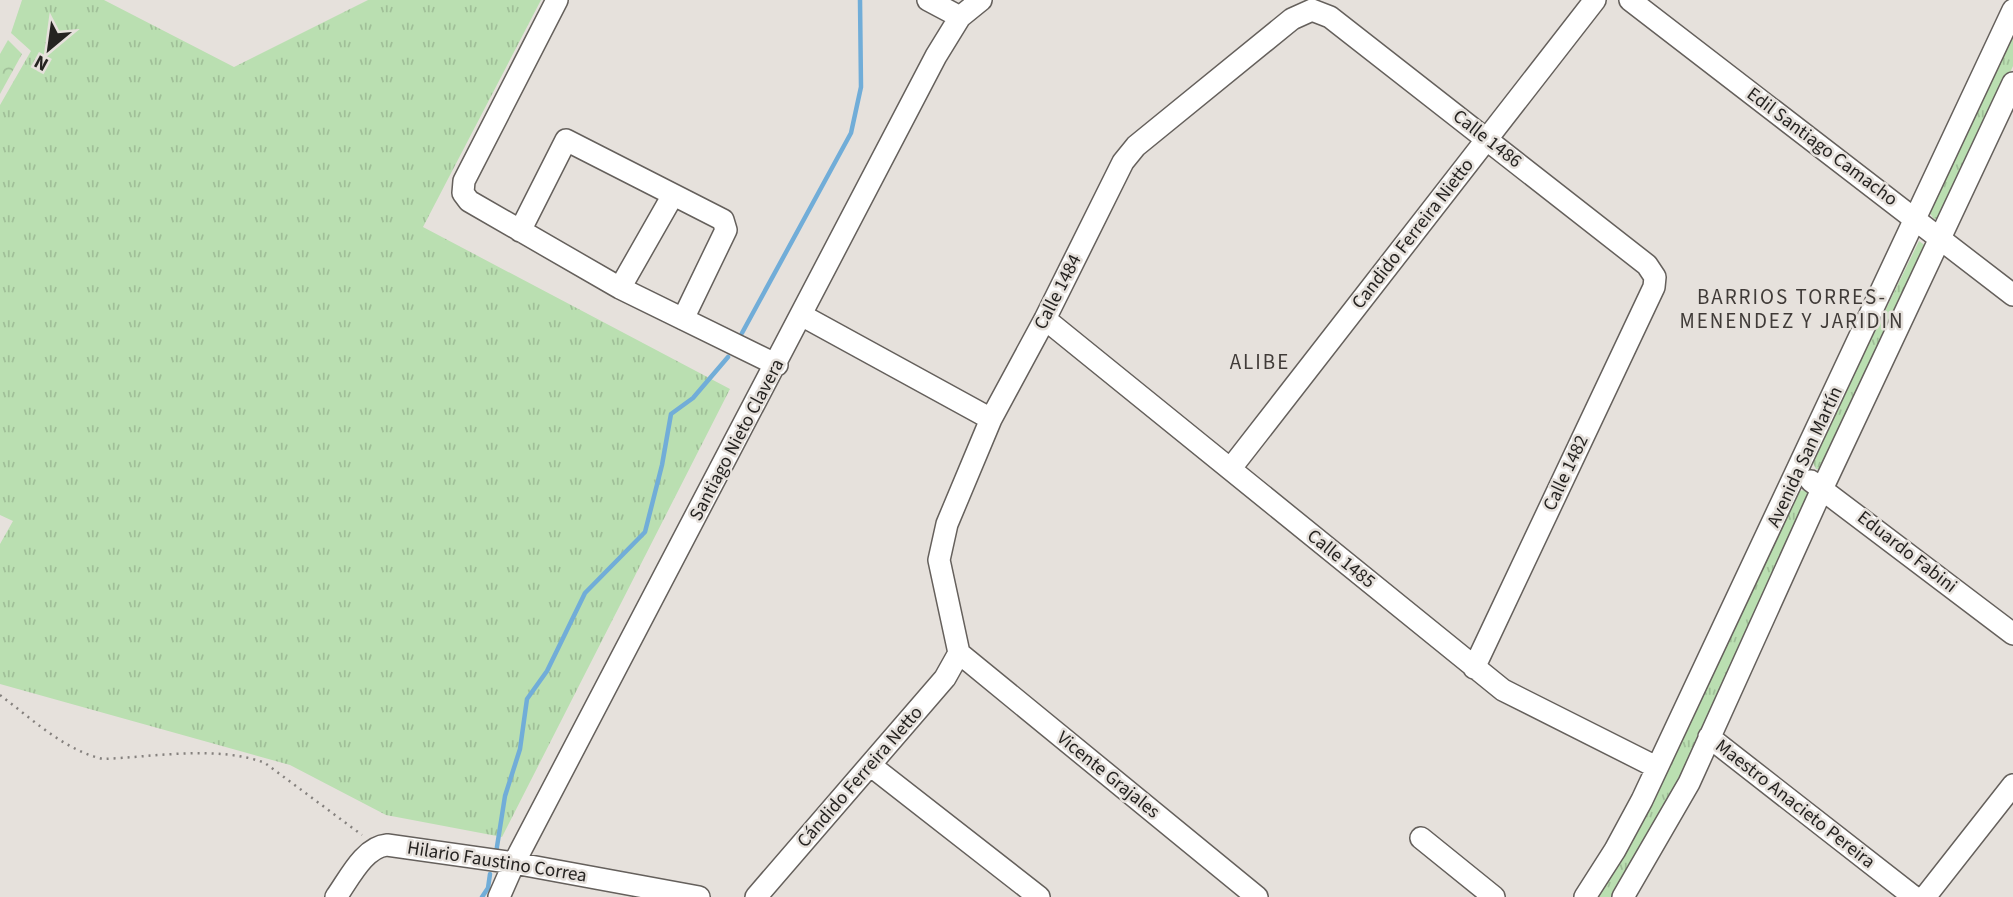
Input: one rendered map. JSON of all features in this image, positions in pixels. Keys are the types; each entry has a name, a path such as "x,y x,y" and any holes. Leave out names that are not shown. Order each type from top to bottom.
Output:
{"street":[{"path":"557,0 464,181 463,193 469,201 620,288 777,365"},
{"path":"928,0 960,18"},
{"name":"Santiago Nieto Clavera","path":"499,897 514,863 803,316 936,57 960,18 981,0"},
{"name":"Candido Ferreira Nietto","path":"1231,468 1595,0"},
{"name":"Edil Santiago Camacho","path":"1630,0 2013,295"},
{"name":"Calle 1486","path":"1312,10 1330,17 1487,139 1647,265 1655,277"},
{"name":"Calle 1484","path":"959,653 939,560 941,544 991,419 1045,319 1123,162 1136,146 1292,19 1312,10"},
{"name":"Avenida San Martín","path":"1584,897 1615,850 1656,767 1797,474 2013,10"},
{"name":"Avenida San Martín","path":"1623,897 1674,812 2013,83"},
{"path":"520,231 566,140 723,220 726,230 683,319"},
{"path":"620,288 673,195"},
{"name":"Calle 1482","path":"1474,668 1654,287 1655,277"},
{"path":"803,316 991,419"},
{"name":"Calle 1485","path":"1045,319 1503,690 1656,767"},
{"name":"Eduardo Fabini","path":"1797,474 1823,487 2013,634"},
{"name":"Cándido Ferreira Netto","path":"756,897 945,678 959,653"},
{"name":"Vicente Grajales","path":"959,653 1256,897"},
{"name":"Maestro Anacieto Pereira","path":"1709,737 1914,897"},
{"path":"870,765 1039,897"},
{"path":"1925,897 2013,785"},
{"path":"1421,838 1494,897"},
{"path":"337,897 376,845"},
{"name":"Hilario Faustino Correa","path":"376,845 514,863 699,897"}],"path":[{"path":"0,695 73,749 103,759 223,754 251,758 265,764 376,845"}],"green space":[{"path":"22,0 104,0 234,67 368,0 541,0 423,227 730,389 502,837 386,815 290,765 0,684 0,544 13,521 0,515 0,105 31,51 11,33"},
{"path":"2013,33 2013,66 1942,218 1934,219 1929,212"},
{"path":"8,40 22,54 0,94 0,54"},
{"path":"1919,241 1926,246 1821,470 1816,469 1812,461"},
{"path":"1806,490 1810,494 1680,779 1613,897 1597,897 1623,856 1798,491"}],"waterway":[{"path":"742,333 851,133 861,87 860,0"},
{"path":"496,853 505,796 520,749 527,699 547,671 585,593 645,532 662,465 671,414 693,398 728,357"},
{"path":"482,897 488,888 490,874"}],"district":[{"name":"BARRIOS TORRES- MENENDEZ Y JARIDIN","path":"1792,309"},
{"name":"ALIBE","path":"1260,362"}]}
